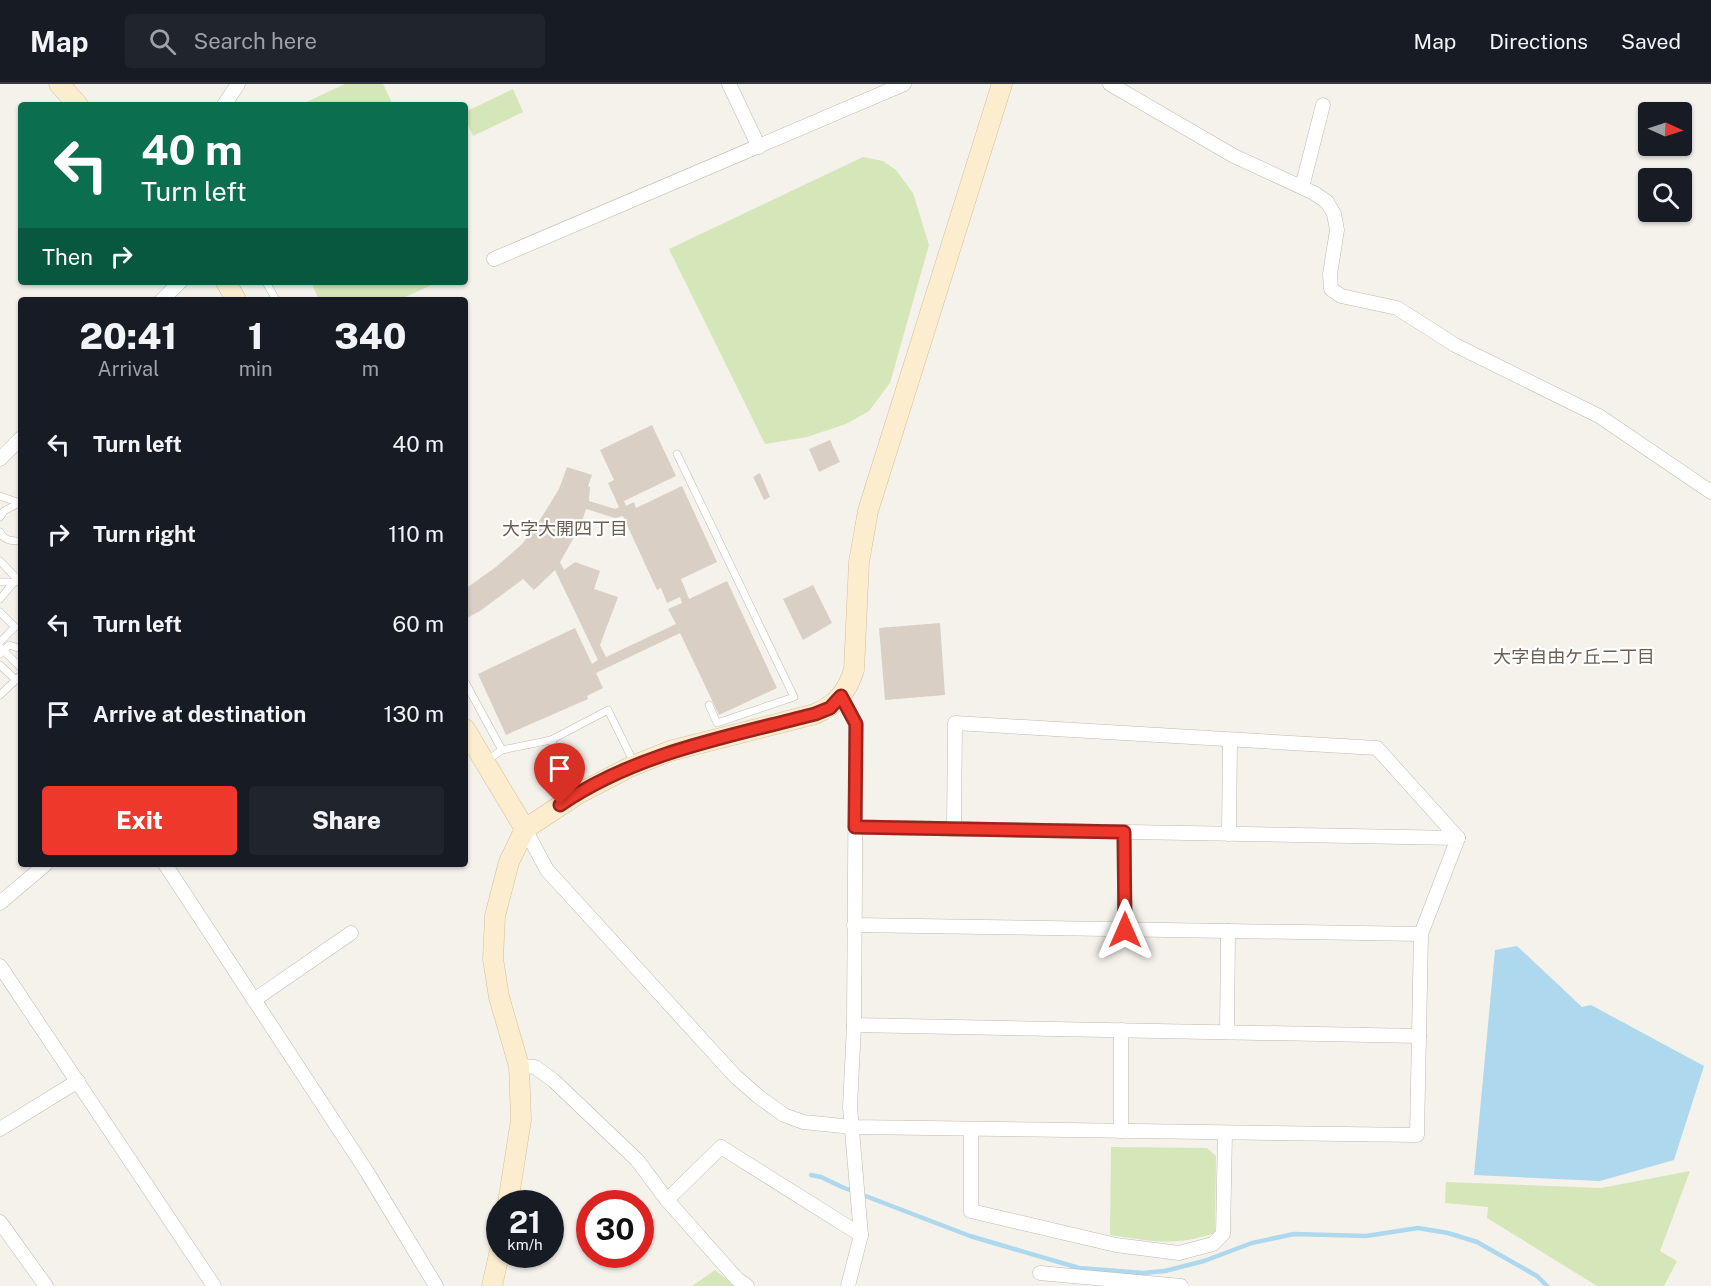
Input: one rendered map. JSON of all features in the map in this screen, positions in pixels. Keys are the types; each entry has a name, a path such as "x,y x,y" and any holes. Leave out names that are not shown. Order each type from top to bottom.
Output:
{"street":[{"path":"59,84 75,102"},
{"path":"226,102 238,84"},
{"path":"729,84 759,147"},
{"path":"494,259 904,84"},
{"path":"510,1190 521,1120 519,1066 499,997 493,959 495,916 509,862 525,829 578,794 636,765 757,719 815,714 830,708 849,686 854,670 859,562 868,511 1002,84"},
{"path":"1110,84 1127,89 1234,156 1302,187 1327,202 1334,214 1337,230 1330,274 1331,289 1341,296 1397,308 1455,345 1599,416 1711,492"},
{"path":"1302,187 1323,105"},
{"path":"165,297 177,285"},
{"path":"0,459 18,441"},
{"path":"841,696 856,724 854,1025 850,1107 861,1235 848,1286"},
{"path":"954,829 954,723 1377,748 1458,838"},
{"path":"468,734 547,870 735,1076 784,1115 824,1125 1417,1136 1421,934 1458,838"},
{"path":"1229,834 1230,740"},
{"path":"855,827 1458,838"},
{"path":"1124,832 1125,930"},
{"path":"0,903 42,867"},
{"path":"167,867 367,1172 436,1286"},
{"path":"854,925 1421,934"},
{"path":"1227,1032 1228,931"},
{"path":"254,1000 351,933"},
{"path":"0,966 214,1286"},
{"path":"854,1025 1419,1036"},
{"path":"1121,1030 1121,1131"},
{"path":"519,1066 535,1067 553,1080 637,1160 667,1200 737,1279 747,1286"},
{"path":"0,1129 78,1081"},
{"path":"971,1129 971,1211 1116,1245 1179,1253 1214,1244 1223,1234 1225,1132"},
{"path":"667,1200 721,1147 861,1235"},
{"path":"0,1222 46,1286"},
{"path":"492,1286 496,1268"},
{"path":"1040,1273 1181,1286"}],"lane":[{"path":"677,454 794,697 757,719 717,723 709,705"},
{"path":"0,495 18,502"},
{"path":"0,517 4,511 18,504"},
{"path":"0,532 10,541 18,541"},
{"path":"0,561 18,581"},
{"path":"0,582 18,582"},
{"path":"0,599 18,583"},
{"path":"0,612 15,627 0,642"},
{"path":"18,648 9,645 1,650 18,665"},
{"path":"0,665 18,678 0,695"},
{"path":"468,688 502,750"},
{"path":"485,762 502,750 551,740 608,710 636,765"},
{"path":"551,740 578,794"}],"green space":[{"path":"345,84 383,84 392,102 306,102"},
{"path":"513,89 523,112 473,136 468,125 468,111"},
{"path":"863,157 883,161 896,170 913,193 929,245 890,383 869,411 846,424 807,437 765,444 669,249"},
{"path":"312,285 432,285 406,297 318,297"},
{"path":"1111,1147 1207,1148 1216,1156 1215,1233 1186,1240 1162,1242 1110,1235"},
{"path":"1690,1171 1660,1251 1677,1261 1664,1286 1597,1286 1487,1218 1488,1207 1445,1203 1446,1182 1601,1188"},
{"path":"715,1270 735,1286 692,1286"}],"water":[{"path":"1517,946 1582,1007 1591,1005 1704,1066 1674,1160 1600,1181 1474,1175 1495,950"}],"building":[{"path":"652,425 676,476 624,501 626,506 634,502 636,508 682,486 717,562 681,579 689,599 727,581 777,688 719,715 680,633 596,673 603,688 587,696 588,699 506,735 478,674 575,628 592,664 598,660 555,570 534,590 523,579 468,617 468,587 496,567 522,544 559,489 567,467 592,475 588,486 590,487 589,501 615,509 619,507 608,483 614,480 600,450","holes":["586,509 615,518 623,516 657,590 661,588 667,603 680,597 682,603 668,609 676,624 606,657 600,645 618,597 594,589 600,571 575,562 564,570 560,562 580,527"]},
{"path":"830,440 840,462 819,472 809,449"},
{"path":"760,473 770,497 764,500 753,477"},
{"path":"813,585 832,623 803,640 783,599"},
{"path":"940,623 945,695 885,700 879,628"}],"waterway":[{"path":"811,1175 970,1236 1079,1268 1143,1273 1165,1271 1204,1261 1252,1243 1294,1234 1366,1236 1418,1228 1448,1233 1477,1242 1537,1276 1547,1286"}],"district":[{"name":"大字大開四丁目","path":"565,528"},
{"name":"大字自由ケ丘二丁目","path":"1574,656"}],"route":[{"path":"560,805 630,766 670,751 815,714 830,708 841,696 856,724 855,827 1124,832 1125,930"}]}
